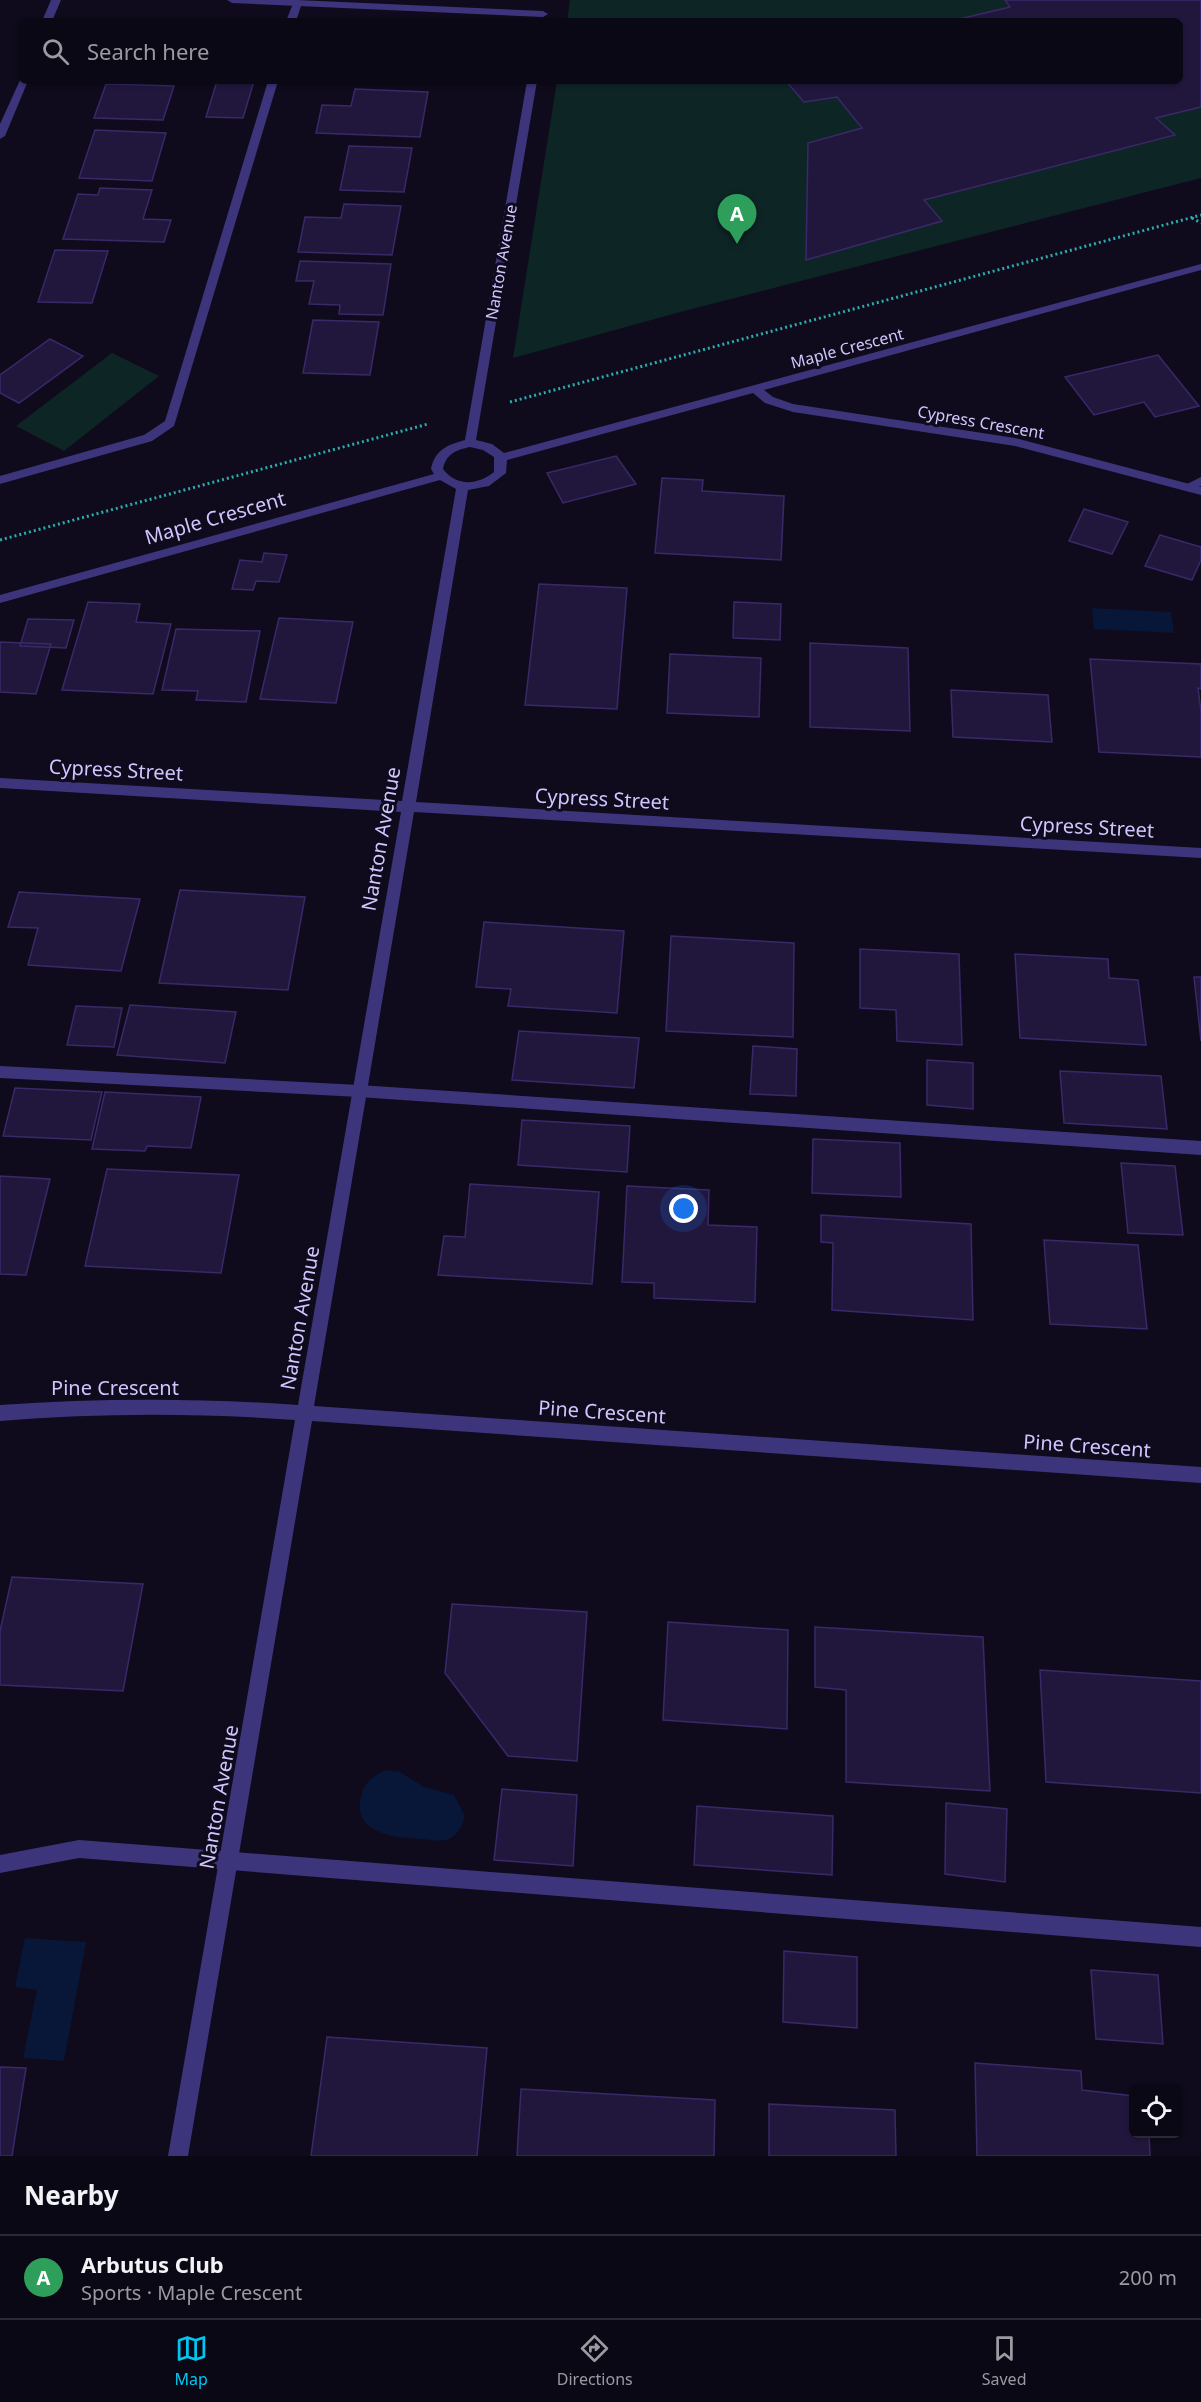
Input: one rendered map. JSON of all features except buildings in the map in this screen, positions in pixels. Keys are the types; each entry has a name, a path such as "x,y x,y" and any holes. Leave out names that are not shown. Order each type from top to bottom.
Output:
{"street":[{"path":"48,18 56,0"},
{"path":"232,0 543,18 546,0"},
{"path":"292,18 297,3"},
{"path":"0,136 22,84"},
{"path":"0,480 148,438 170,423 272,84"},
{"name":"Nanton Avenue","path":"470,443 531,84"},
{"name":"Maple Crescent","path":"501,458 1201,267"},
{"name":"Cypress Crescent","path":"757,390 762,397 773,403 793,408 1015,442 1201,491"},
{"path":"470,443 489,447 501,458 500,473 485,484 463,486 454,484 441,476 438,469 442,454 449,449 470,443"},
{"name":"Maple Crescent","path":"0,599 441,476"},
{"path":"1188,486 1201,481"},
{"name":"Nanton Avenue","path":"178,2156 463,486"},
{"name":"Cypress Street","path":"0,783 1201,853"},
{"path":"0,1072 359,1091 1201,1148"},
{"name":"Pine Crescent","path":"0,1413 81,1407 243,1409 1201,1475"},
{"path":"0,1864 79,1849 1201,1937"}],"path":[{"path":"522,398 1201,215"},
{"path":"1191,218 1201,223"},
{"path":"0,540 427,424"}],"green space":[{"path":"570,0 1201,0 1201,178 684,311 513,358 557,84 1183,84 1183,18 567,18"},
{"path":"112,353 159,376 64,451 16,426"}],"water":[{"path":"1092,608 1171,612 1174,633 1094,629"},
{"path":"385,1770 400,1772 424,1787 454,1795 465,1816 458,1832 449,1839 436,1840 388,1835 369,1826 363,1819 360,1809 361,1796 370,1780"},
{"path":"25,1938 86,1942 64,2061 23,2058 37,1990 15,1987"}],"place":[{"name":"Arbutus Club","path":"737,244"}]}
